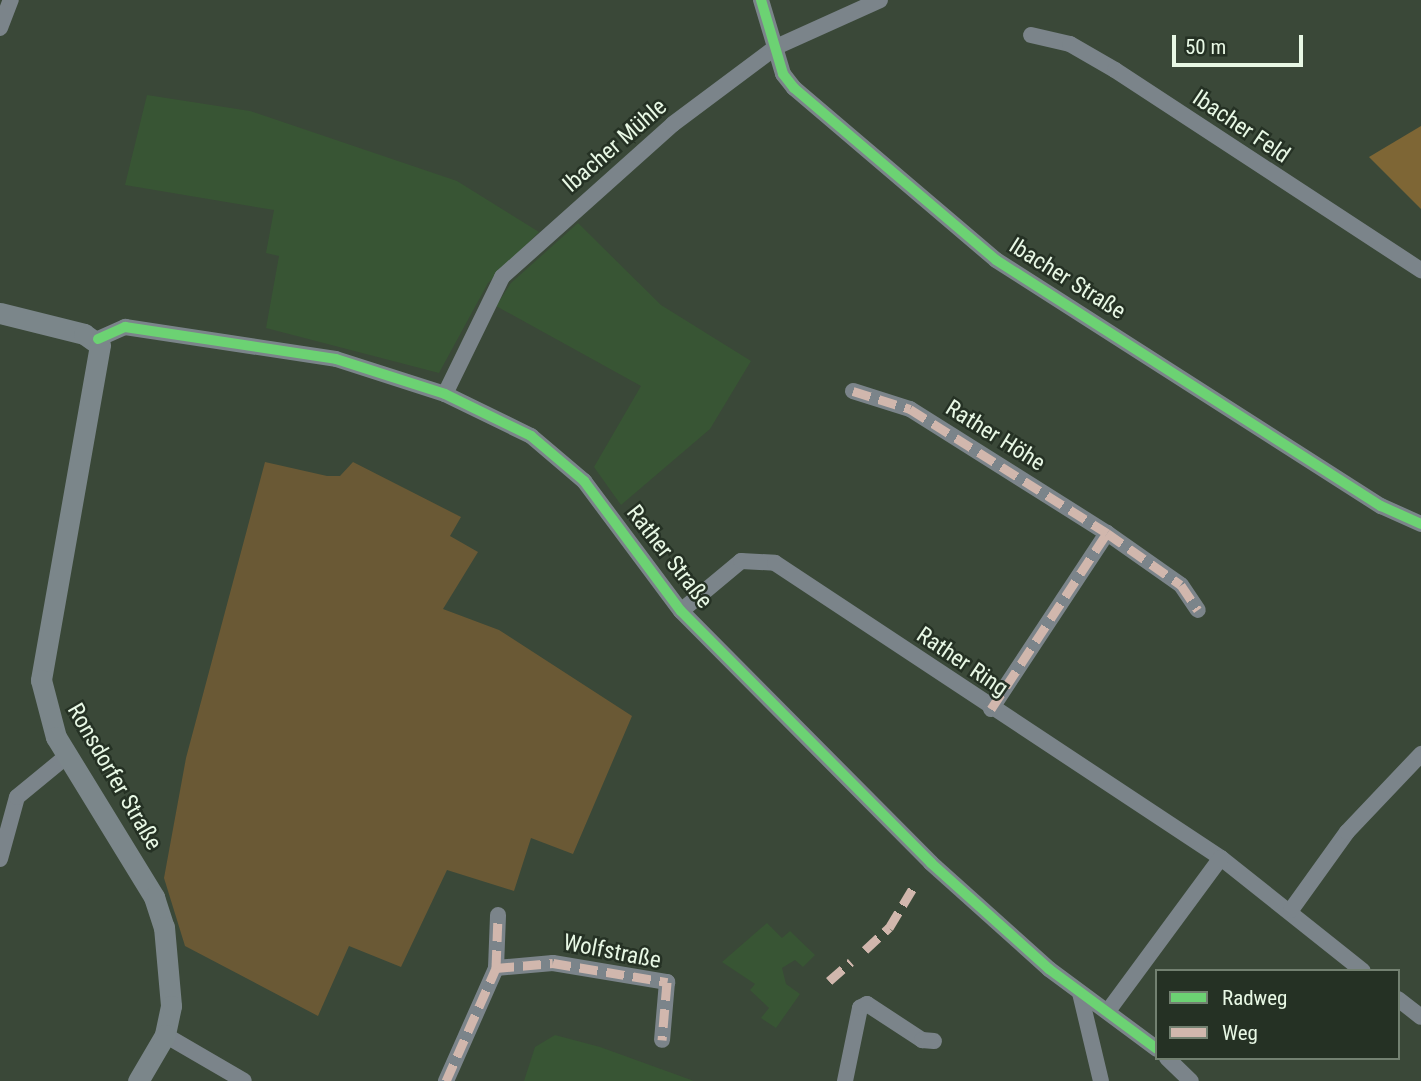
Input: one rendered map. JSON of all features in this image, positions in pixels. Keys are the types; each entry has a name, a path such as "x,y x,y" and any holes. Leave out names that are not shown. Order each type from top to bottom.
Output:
{"main road":[{"path":"0,313 97,339"},
{"name":"Ronsdorfer Straße","path":"97,339 92,406 41,680 45,714 161,915 172,988 165,1035 138,1081"}],"street":[{"path":"0,28 11,0"},
{"name":"Ibacher Straße","path":"761,0 776,47 794,88 996,260 1381,506 1421,524"},
{"name":"Ibacher Mühle","path":"445,394 502,277 673,124 776,47 880,0"},
{"name":"Ibacher Feld","path":"1031,35 1070,44 1115,70 1421,270"},
{"name":"Rather Straße","path":"97,339 125,327 253,344 359,365 445,394 510,424 567,464 681,611 931,863 1080,993 1155,1047"},
{"name":"Rather Höhe","path":"853,391 910,409 1107,533 1181,585 1198,610"},
{"path":"991,709 1107,533"},
{"name":"Rather Ring","path":"681,611 741,561 766,559 1221,858 1291,910 1361,969"},
{"path":"1291,910 1347,832 1421,754"},
{"path":"0,859 17,797 67,756"},
{"path":"1108,1011 1221,858"},
{"path":"446,1081 496,968 498,915"},
{"name":"Wolfstraße","path":"496,968 553,964 667,982 662,1040"},
{"path":"1080,993 1101,1081"},
{"path":"1400,1001 1421,1017"},
{"path":"845,1081 860,1008 867,1004 922,1040 934,1041"},
{"path":"165,1035 244,1081"},
{"path":"1169,1060 1191,1081"}],"shaded area":[{"path":"147,95 250,111 457,181 539,232 488,283 439,373 266,328 279,256 266,253 274,210 125,185"},
{"path":"1421,126 1421,209 1369,157"},
{"path":"578,223 661,305 751,361 710,429 621,505 594,467 641,386 496,306 511,283"},
{"path":"265,462 327,476 340,476 353,462 461,517 450,536 478,552 443,609 499,630 632,716 573,854 531,838 514,891 447,870 401,967 349,946 318,1016 185,946 164,878 186,758"},
{"path":"767,923 782,938 790,931 815,955 803,967 795,960 782,968 786,984 800,994 776,1028 761,1018 769,1008 750,990 755,984 722,962"},
{"path":"555,1035 600,1047 694,1081 524,1081 535,1047"}],"marked path":[{"path":"853,391 910,409 1107,533"},
{"path":"991,709 1107,533 1181,585 1198,610"},
{"path":"865,950 889,928 916,883"},
{"path":"446,1081 496,968 498,915"},
{"path":"829,981 851,962"},
{"path":"496,968 553,963 667,982 662,1040"}],"cycle path":[{"path":"761,0 783,74 794,88 996,260 1381,506 1421,524"},
{"path":"98,339 125,327 336,359 445,394 531,436 584,481 681,611 931,863 1049,969 1155,1048"}]}
